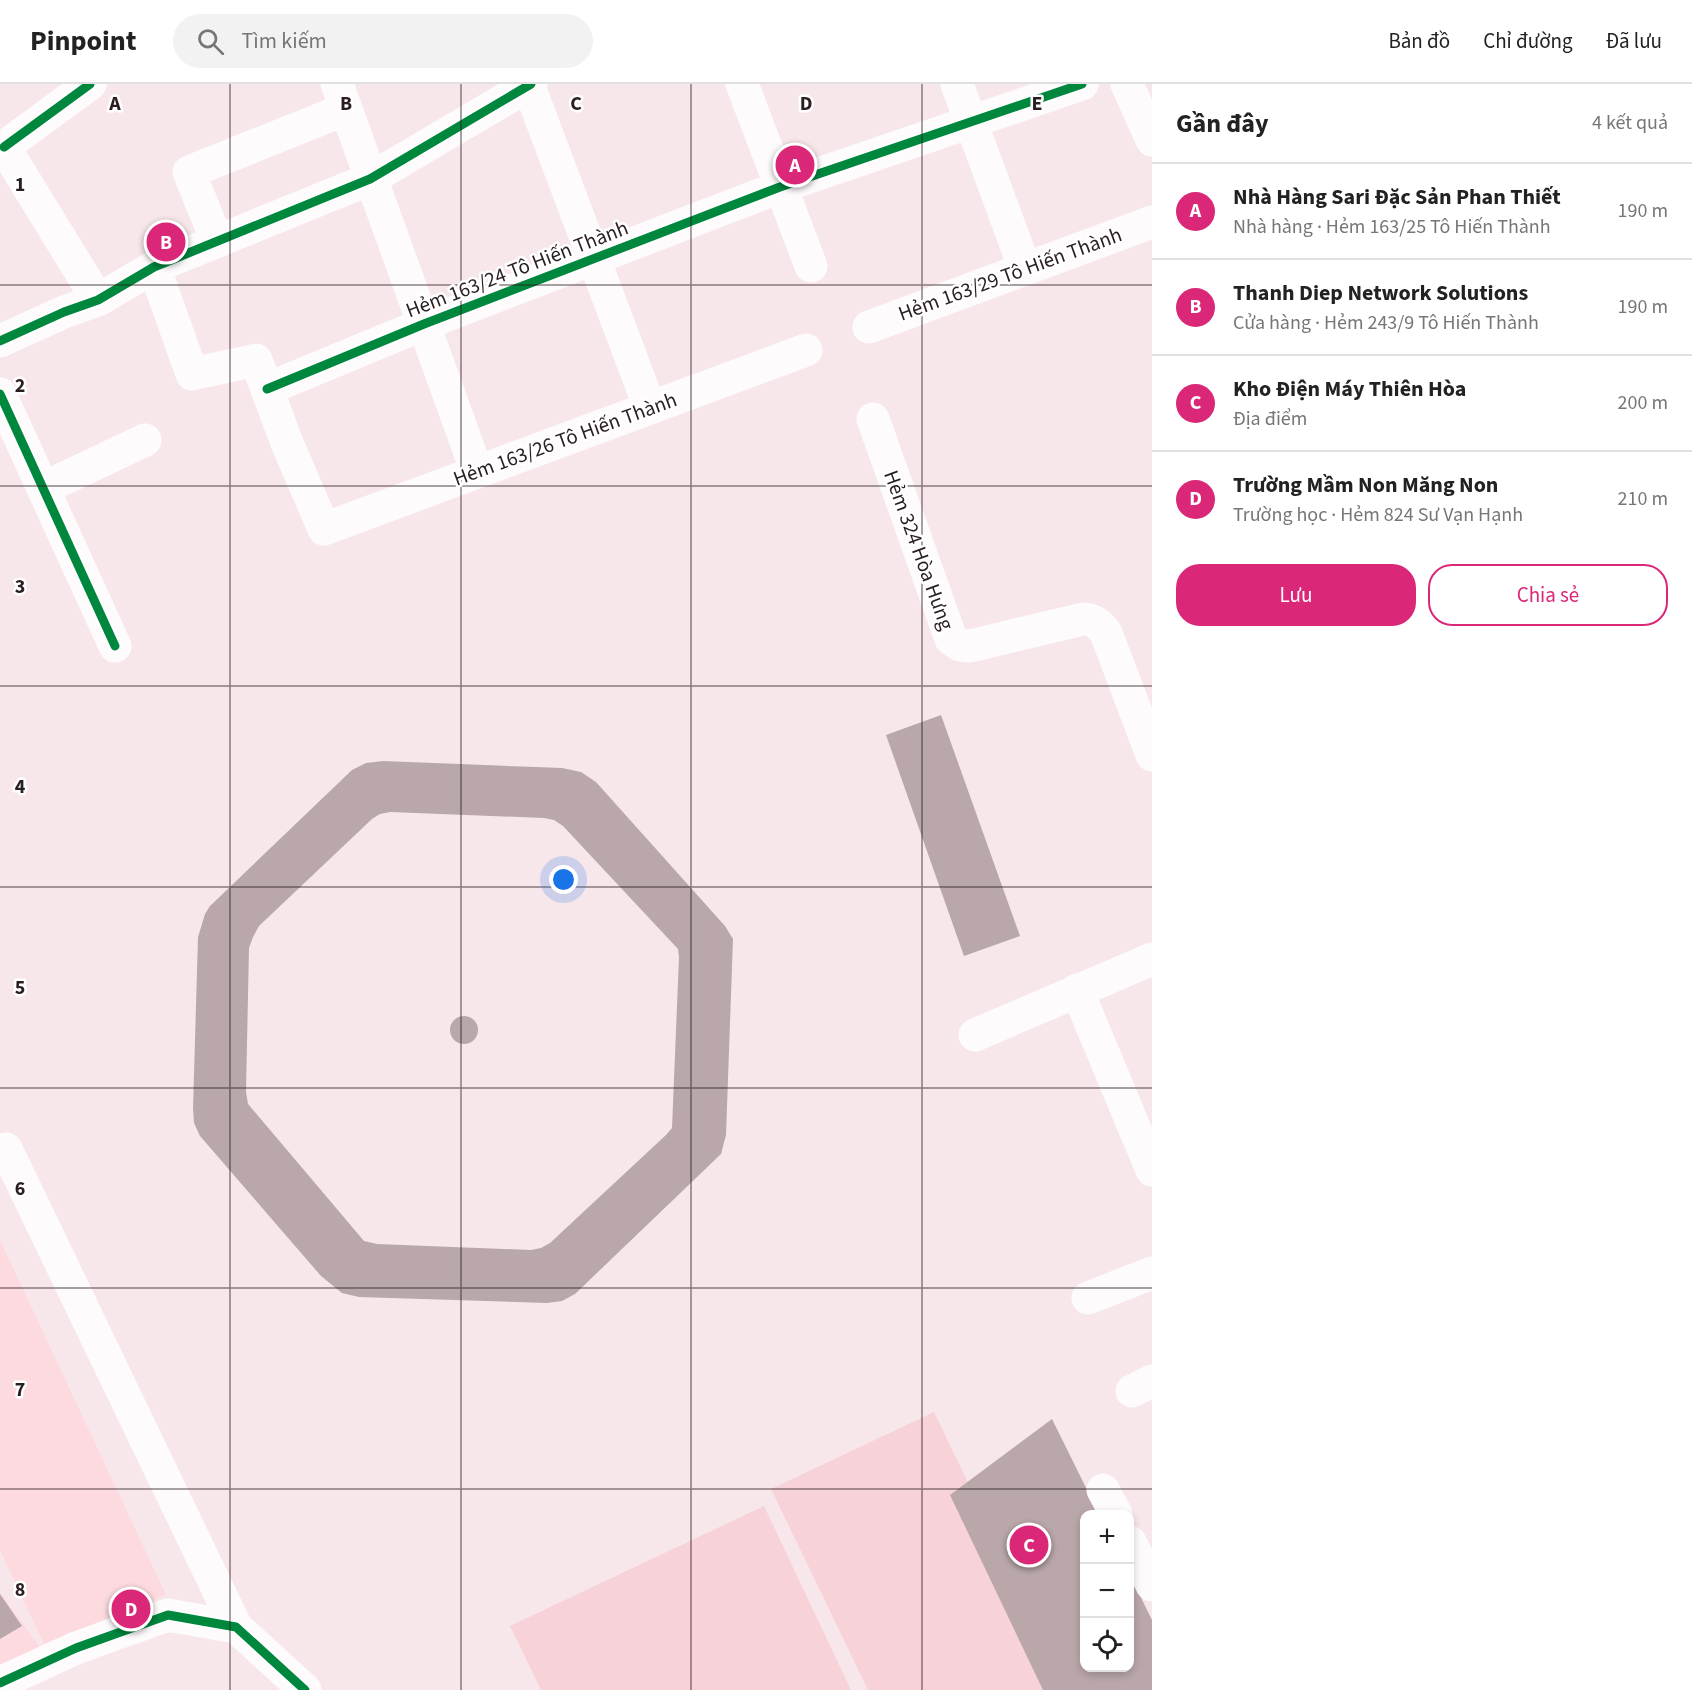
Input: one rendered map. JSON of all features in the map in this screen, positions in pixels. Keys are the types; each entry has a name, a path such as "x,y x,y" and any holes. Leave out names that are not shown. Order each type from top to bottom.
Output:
{"street":[{"path":"90,84 2,148 96,295"},
{"path":"0,341 154,267 370,179 529,84 650,408"},
{"path":"742,84 811,266"},
{"path":"957,84 1025,269"},
{"name":"Hẻm 163/24 Tô Hiến Thành","path":"267,389 424,324 780,187 1082,84"},
{"path":"1127,84 1152,140"},
{"path":"217,241 189,172 341,96 477,472"},
{"name":"Hẻm 163/29 Tô Hiến Thành","path":"869,327 1152,222"},
{"path":"154,267 192,374 256,360 267,389"},
{"name":"Hẻm 163/26 Tô Hiến Thành","path":"267,389 287,443 324,529 806,350"},
{"path":"0,394 115,646"},
{"name":"Hẻm 324 Hòa Hưng","path":"873,419 951,639 960,645 970,646 1083,620 1091,620 1100,625 1106,633 1152,755"},
{"path":"44,488 145,440"},
{"path":"975,1035 1152,959"},
{"path":"1077,990 1152,1170"},
{"path":"6,1149 236,1627 305,1690"},
{"path":"1088,1298 1152,1273"},
{"path":"1134,1550 1152,1585"},
{"path":"0,1683 76,1648 168,1615 236,1627"}],"shaded area":[{"path":"0,1240 166,1595 44,1644 0,1550"},
{"path":"934,1412 1068,1690 868,1690 771,1489"},
{"path":"764,1506 851,1690 541,1690 510,1626"},
{"path":"0,1593 42,1650 0,1670"}],"building":[{"path":"941,715 1020,936 964,956 886,735"},
{"path":"383,761 562,768 581,772 596,782 725,926 733,939 726,1135 721,1154 575,1294 562,1301 547,1303 359,1297 342,1293 321,1276 200,1136 194,1123 198,937 205,914 210,906 352,770 366,763","holes":["390,812 554,820 563,826 678,949 672,1128 550,1243 541,1248 531,1250 377,1244 364,1241 248,1104 246,1092 249,948 253,937 259,926 380,814"]},
{"path":"464,1016 474,1020 478,1030 474,1040 464,1044 454,1040 450,1030 454,1020"},
{"path":"1052,1419 1097,1510 1080,1510 1080,1672 1134,1672 1134,1583 1152,1620 1152,1690 1043,1690 950,1495"},
{"path":"0,1594 22,1626 0,1639"}],"cycle path":[{"path":"4,147 90,84"},
{"path":"0,341 64,312 98,300 154,267 370,179 531,84"},
{"path":"267,389 424,324 780,187 1082,84"},
{"path":"0,394 115,646"},
{"path":"0,1683 76,1648 168,1615 236,1627 305,1690"}],"place":[{"name":"Nhà Hàng Sari Đặc Sản Phan Thiết","path":"795,165"},
{"name":"Thanh Diep Network Solutions","path":"166,242"},
{"name":"Kho Điện Máy Thiên Hòa","path":"1029,1545"},
{"name":"Trường Mầm Non Măng Non","path":"131,1609"}]}
